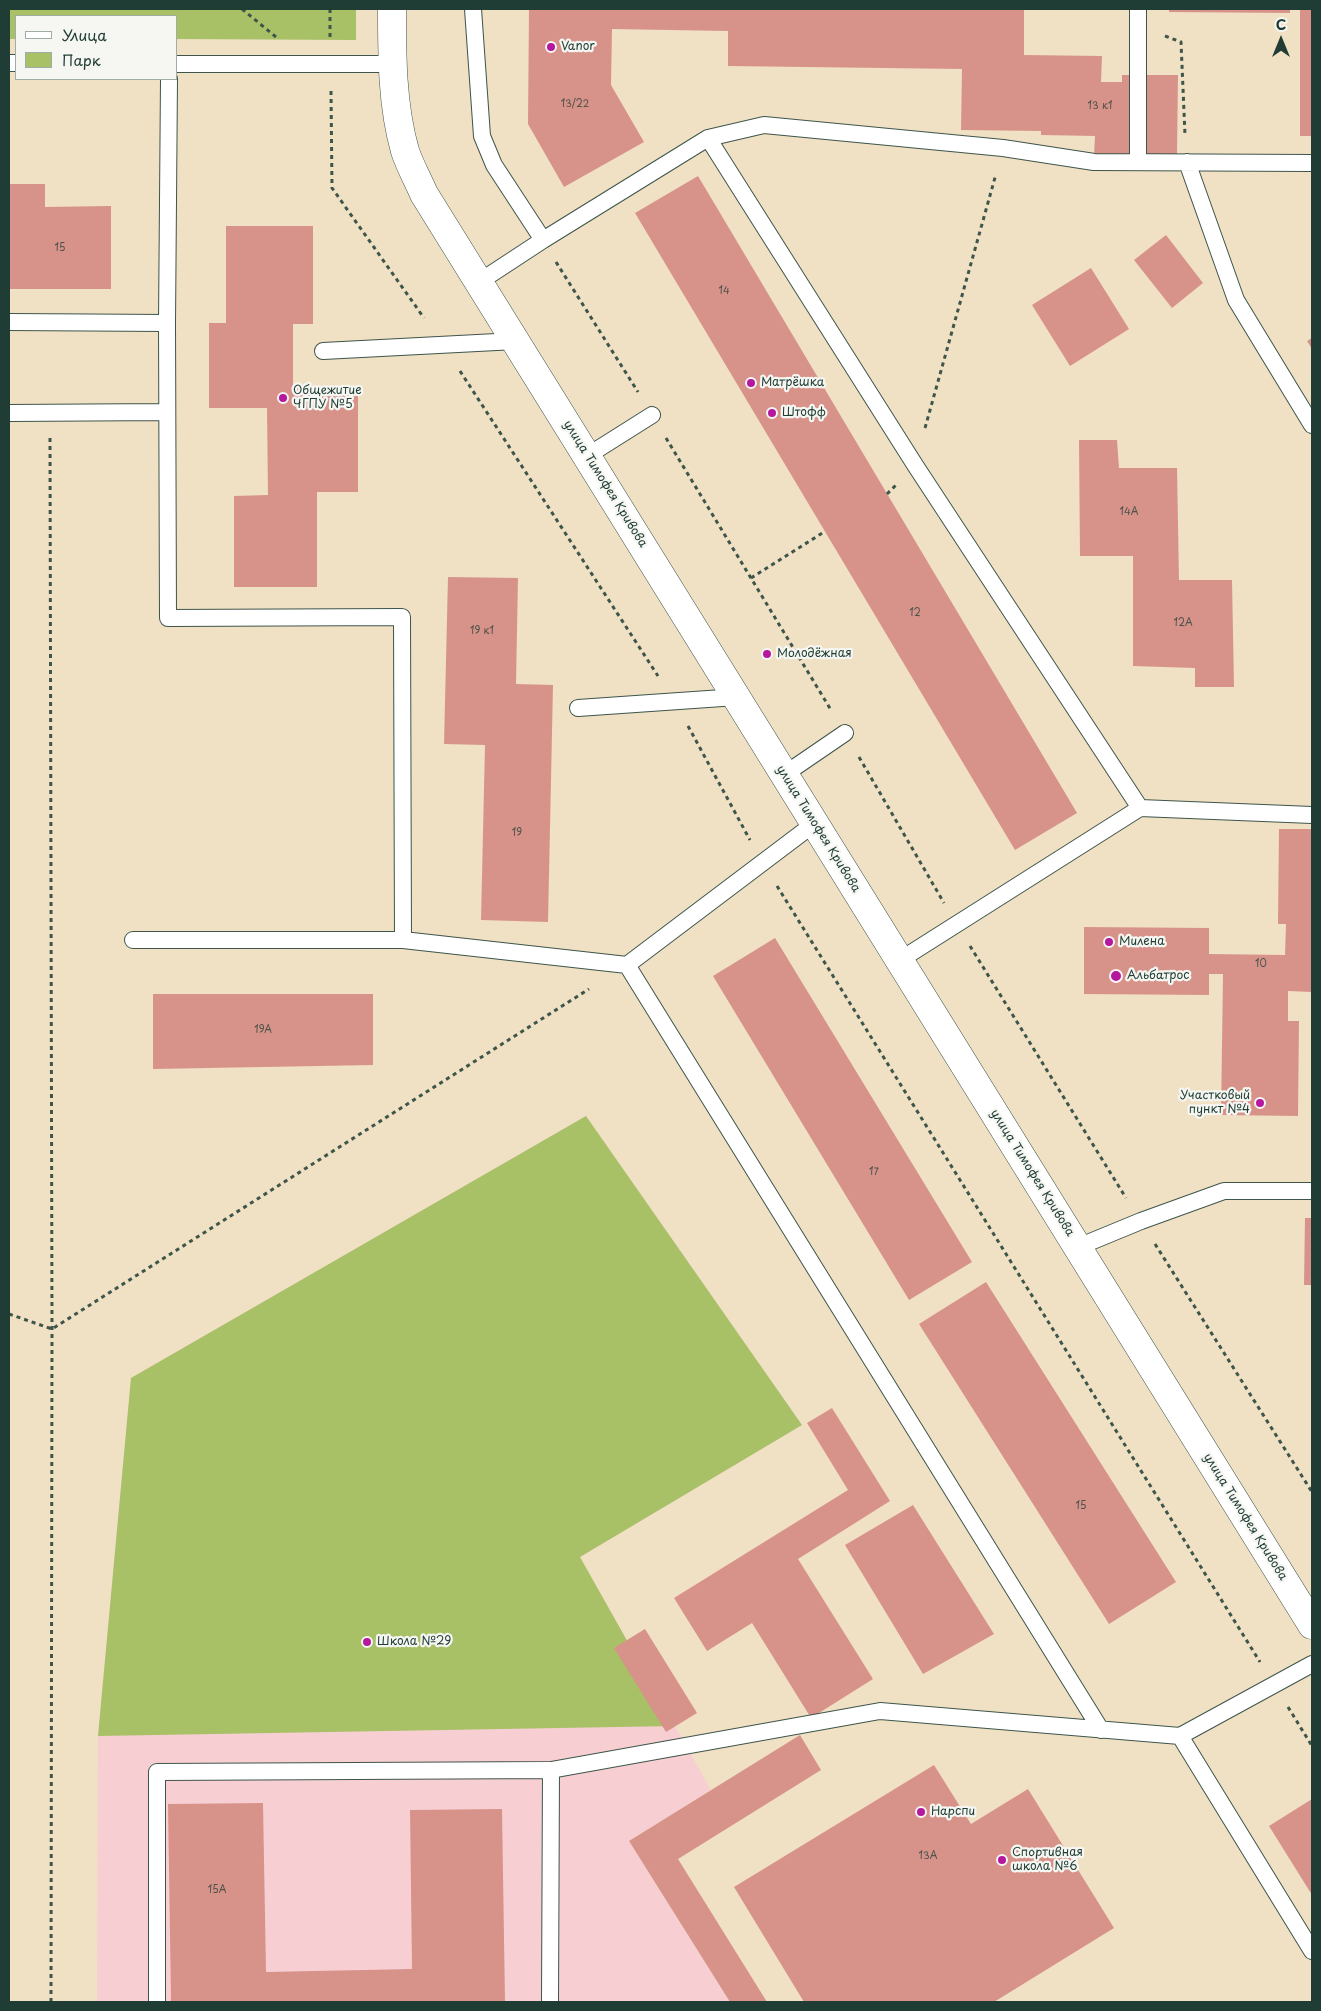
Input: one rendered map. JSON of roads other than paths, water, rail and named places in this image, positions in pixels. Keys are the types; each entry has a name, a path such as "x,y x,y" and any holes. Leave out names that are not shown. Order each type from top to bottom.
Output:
{"street":[{"name":"улица Тимофея Кривова","path":"392,9 392,64 397,114 406,153 424,194 1312,1625"}],"lane":[{"path":"473,9 482,136 494,165 543,240"},
{"path":"1138,9 1138,162"},
{"path":"178,64 392,64"},
{"path":"169,80 167,323 168,618 402,617 403,940"},
{"path":"479,282 708,138 764,125 1003,148 1094,162 1312,163"},
{"path":"708,138 915,465 1140,808"},
{"path":"1186,162 1236,300 1312,426"},
{"path":"9,322 167,323"},
{"path":"324,352 516,341"},
{"path":"9,413 167,412"},
{"path":"588,456 652,415"},
{"path":"578,708 737,697"},
{"path":"785,774 845,733"},
{"path":"900,960 1140,808 1312,815"},
{"path":"133,940 403,940 628,965 815,823"},
{"path":"628,965 1101,1730"},
{"path":"1078,1248 1141,1221 1224,1190 1312,1190"},
{"path":"157,2002 157,1772 551,1770 880,1711 1180,1736 1312,1664"},
{"path":"1180,1736 1312,1951"},
{"path":"550,2002 551,1770"}],"place":[{"name":"Vanor","path":"551,47"},
{"name":"Матрёшка","path":"751,383"},
{"name":"Общежитие ЧГПУ №5","path":"283,398"},
{"name":"Штофф","path":"772,413"},
{"name":"Молодёжная","path":"767,654"},
{"name":"Милена","path":"1109,942"},
{"name":"Альбатрос","path":"1116,976"},
{"name":"Участковый пункт №4","path":"1260,1103"},
{"name":"Школа №29","path":"367,1642"},
{"name":"Нарспи","path":"921,1812"},
{"name":"Спортивная школа №6","path":"1002,1860"}]}
